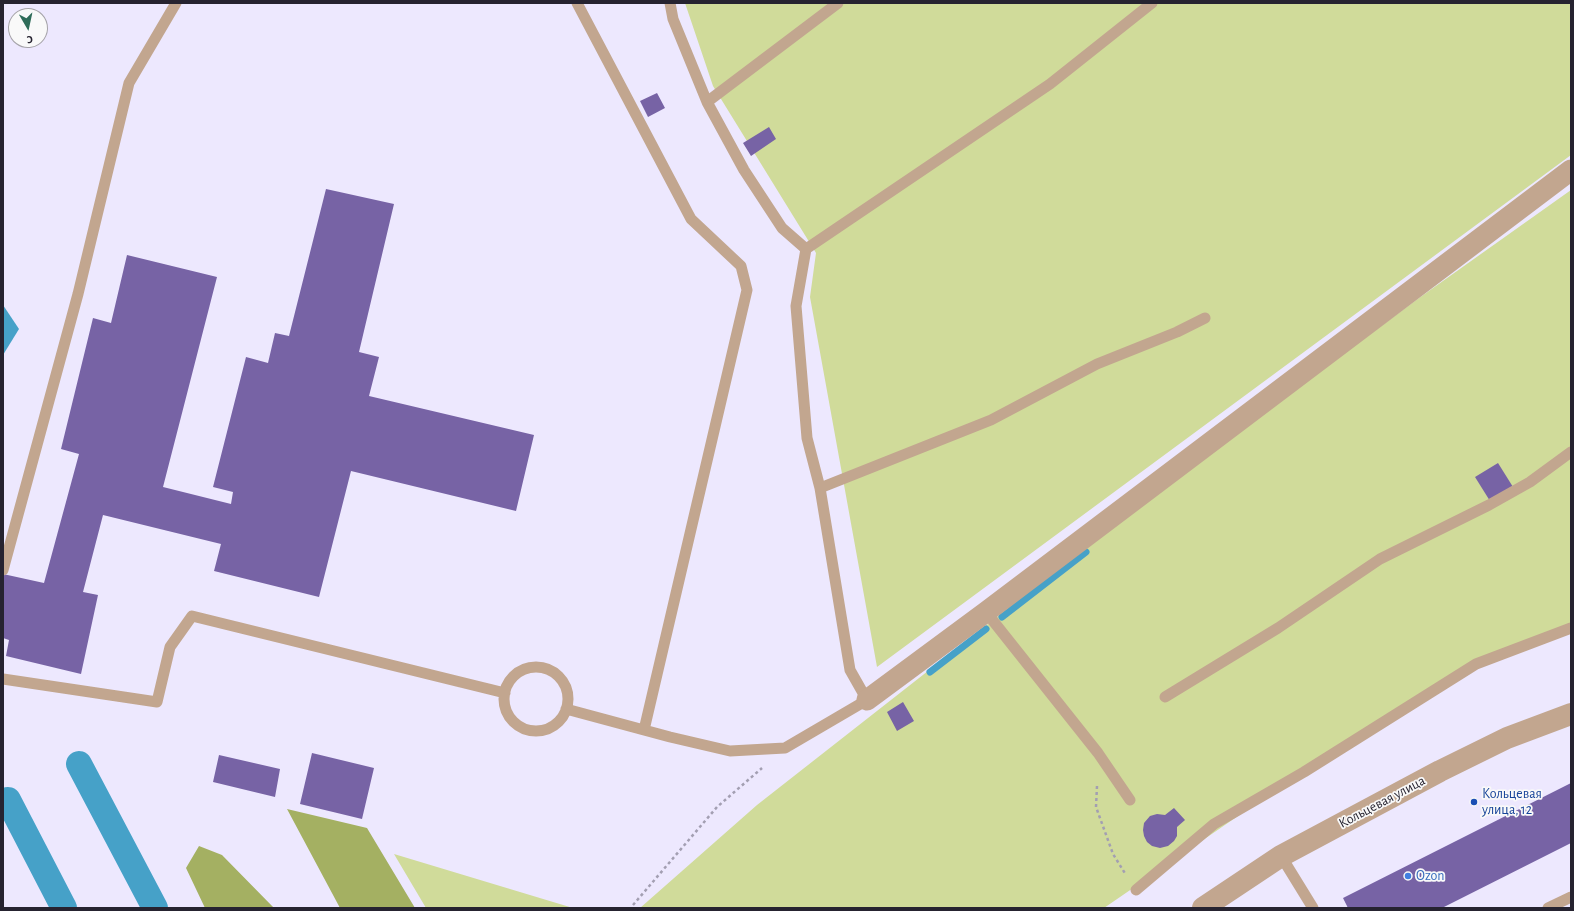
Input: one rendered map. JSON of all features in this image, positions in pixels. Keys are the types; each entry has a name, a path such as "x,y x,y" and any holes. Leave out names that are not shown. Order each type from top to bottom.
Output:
{"street":[{"path":"867,700 986,612 1571,170"},
{"name":"Кольцевая улица","path":"1203,908 1281,856 1440,771 1507,738 1571,714"}],"lane":[{"path":"3,570 78,294 129,83 176,3"},
{"path":"577,3 691,219 741,266 747,290 644,730"},
{"path":"670,3 673,19 707,102 744,170 782,228 806,249"},
{"path":"707,102 838,3"},
{"path":"566,709 670,737 730,751 785,748 867,700 850,670 820,488 807,438 796,306 806,249 1050,84 1152,3"},
{"path":"820,488 992,420 1097,364 1177,332 1205,318"},
{"path":"1165,696 1278,628 1380,559 1524,486 1571,452"},
{"path":"986,612 1098,753 1130,800"},
{"path":"3,679 157,702 170,647 192,616 504,693"},
{"path":"1136,890 1214,824 1304,772 1476,664 1571,628"},
{"path":"542,667 552,671 560,677 566,687 568,698 566,709 561,719 555,725 545,730 534,731 523,728 514,722 507,713 504,704 504,693 510,680 519,672 529,668 542,667"},
{"path":"1281,856 1313,908"},
{"path":"1548,908 1571,896"}],"path":[{"path":"633,905 717,807 785,748"},
{"path":"1098,753 1096,807 1113,854 1136,890"}],"green space":[{"path":"685,3 1571,3 1571,155 877,667 810,297 816,253 713,86"},
{"path":"1571,190 1571,627 1481,663 1289,781 1104,908 640,908 757,805 1150,497 1419,298"},
{"path":"287,809 367,828 415,908 340,908"},
{"path":"199,846 222,855 274,908 205,908 186,868"},
{"path":"394,854 573,908 426,908"}],"water":[{"path":"3,305 19,329 3,355"}],"building":[{"path":"657,93 665,108 648,117 640,101"},
{"path":"769,127 776,139 751,156 743,143"},
{"path":"326,189 394,204 359,352 379,357 369,396 534,435 516,511 351,471 319,597 214,571 221,544 103,515 83,592 98,595 81,674 6,656 9,640 3,638 3,574 44,583 79,454 61,449 93,318 111,323 127,255 217,277 163,487 231,504 233,492 213,487 246,357 268,363 275,333 289,336"},
{"path":"1498,463 1513,487 1490,501 1475,477"},
{"path":"903,702 914,721 897,731 887,712"},
{"path":"312,753 374,768 362,819 300,804"},
{"path":"219,755 280,769 275,797 213,782"},
{"path":"1571,783 1571,843 1442,908 1348,908 1343,898"},
{"path":"1174,808 1185,820 1177,827 1177,836 1168,846 1160,848 1152,846 1147,842 1144,836 1144,823 1150,816 1157,814 1165,815"}],"waterway":[{"path":"1002,617 1086,552"},
{"path":"930,672 986,629"},
{"path":"79,764 155,908"},
{"path":"8,800 64,908"}],"place":[{"name":"Кольцевая улица, 12","path":"1474,802"},
{"name":"Ozon","path":"1408,876"}]}
